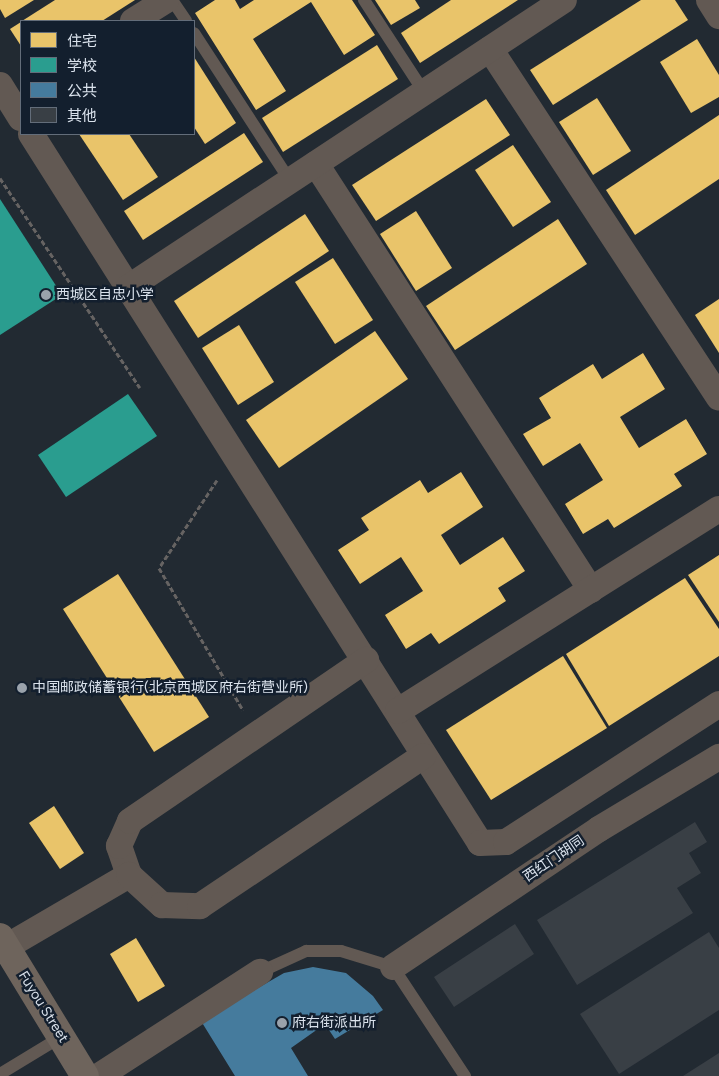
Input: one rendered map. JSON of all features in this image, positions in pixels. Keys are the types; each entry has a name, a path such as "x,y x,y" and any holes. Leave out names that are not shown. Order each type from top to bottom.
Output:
{"main road":[{"name":"Fuyou Street","path":"3,942 85,1076"}],"street":[{"path":"135,20 166,0"},
{"path":"128,287 564,0"},
{"path":"709,0 719,16"},
{"path":"490,49 719,398"},
{"path":"32,135 366,660 423,756 480,842 506,842 719,704"},
{"path":"316,164 591,590"},
{"path":"398,711 719,509"},
{"path":"366,660 256,732 130,821 119,846 129,875 162,905 200,906 423,756"},
{"name":"西红门胡同","path":"393,967 599,829 719,757"},
{"path":"3,942 129,875"},
{"path":"99,1076 260,972"}],"lane":[{"path":"172,0 185,20"},
{"path":"364,0 424,92"},
{"path":"195,35 290,181"},
{"path":"260,972 306,951 341,951 393,967 465,1076"},
{"path":"0,1074 61,1037"}],"path":[{"path":"0,178 140,388"},
{"path":"234,454 159,568 256,732"}],"building: 住宅":[{"path":"0,0 34,0 5,18 0,9"},
{"path":"55,0 135,0 104,20 24,20"},
{"path":"215,0 235,0 240,9 254,0 352,0 375,35 344,55 311,2 253,39 286,91 256,110 195,13"},
{"path":"375,0 415,0 420,8 391,25"},
{"path":"451,0 518,0 420,63 401,33"},
{"path":"641,0 675,0 688,20 553,105 530,70"},
{"path":"20,23 20,44 10,29"},
{"path":"697,39 719,75 719,97 691,113 660,62"},
{"path":"377,45 398,79 283,152 262,118"},
{"path":"195,59 236,123 205,144 195,129"},
{"path":"597,98 631,151 593,175 559,122"},
{"path":"486,99 510,135 376,221 352,185"},
{"path":"719,115 719,179 635,235 606,190"},
{"path":"244,133 263,162 143,240 124,211"},
{"path":"80,135 130,135 158,177 123,200"},
{"path":"513,145 551,202 513,227 475,170"},
{"path":"416,211 452,268 416,291 380,234"},
{"path":"305,214 329,251 198,338 174,301"},
{"path":"558,219 587,264 455,350 426,306"},
{"path":"333,258 373,320 335,344 295,282"},
{"path":"719,299 719,353 695,315"},
{"path":"239,325 274,382 238,405 202,348"},
{"path":"375,331 408,379 279,468 246,420"},
{"path":"643,353 665,389 620,417 639,448 686,419 707,454 674,474 682,486 614,528 608,519 583,534 565,504 603,480 580,443 543,466 523,434 551,418 539,398 593,364 602,379"},
{"path":"461,472 483,507 441,535 460,565 503,537 525,571 498,588 506,601 439,644 431,633 406,649 385,615 423,591 401,557 360,584 338,550 369,530 361,518 420,480 428,493"},
{"path":"719,555 719,622 688,575"},
{"path":"118,574 209,717 154,752 63,609"},
{"path":"685,578 719,629 719,656 609,726 566,654"},
{"path":"563,656 607,728 491,800 446,730"},
{"path":"54,806 84,853 60,869 29,823"},
{"path":"136,938 165,986 138,1002 110,954"}],"building: 学校":[{"path":"0,199 62,295 0,335"},
{"path":"128,394 157,436 66,497 38,455"}],"building: 公共":[{"name":"府右街派出所","path":"313,967 346,973 373,996 383,1010 335,1039 325,1024 291,1048 308,1076 235,1076 201,1021 284,973"}],"building: 其他":[{"path":"695,822 707,842 689,853 701,873 677,888 693,913 577,985 537,920"},
{"path":"515,924 534,954 454,1007 434,977"},
{"path":"709,932 719,948 719,1010 619,1074 580,1014"},
{"path":"719,1053 719,1076 683,1076"}],"place":[{"name":"西城区自忠小学","path":"46,295"},
{"name":"中国邮政储蓄银行(北京西城区府右街营业所)","path":"22,688"},
{"name":"府右街派出所","path":"282,1023"}]}
